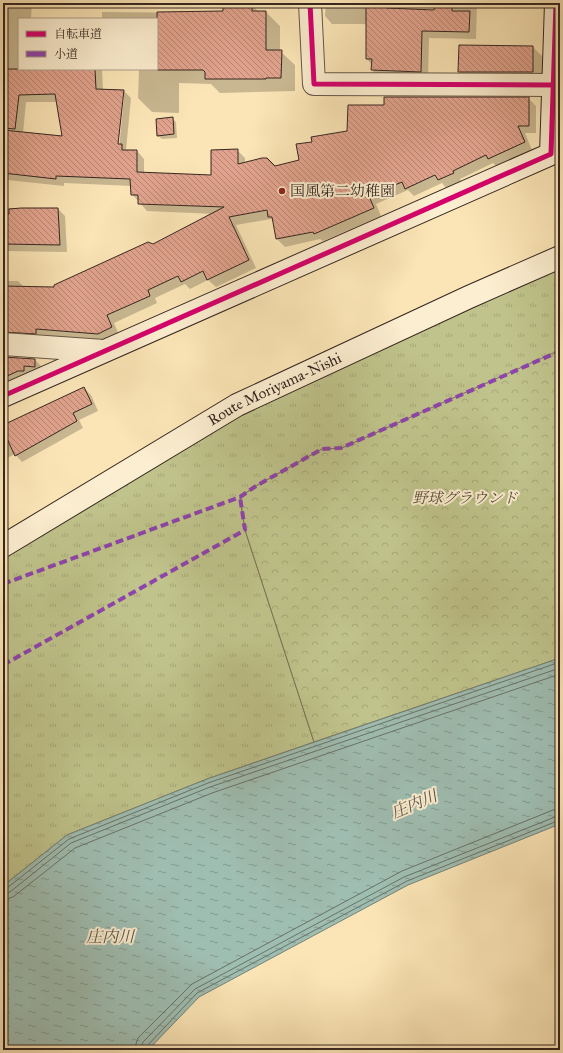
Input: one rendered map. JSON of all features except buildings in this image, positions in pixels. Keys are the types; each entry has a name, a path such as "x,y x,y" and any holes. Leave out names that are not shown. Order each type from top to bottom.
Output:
{"street":[{"path":"310,3 314,84 557,84"},
{"path":"3,396 551,154 557,84 556,3"},
{"name":"Route Moriyama-Nishi","path":"3,546 237,405 468,297 560,257"},
{"path":"3,344 104,351"}],"green space":[{"path":"560,257 560,351 342,448 322,449 256,486 240,497 245,530 314,742 207,779 67,835 3,886 3,546 237,405"},
{"name":"野球グラウンド","path":"560,350 560,658 314,742 245,530 240,497 256,486 322,449 342,448"}],"water":[{"name":"庄内川","path":"560,658 560,824 408,885 199,997 148,1050 3,1050 3,886 67,835 207,779"}],"marked path":[{"path":"3,584 240,497 256,486 322,449 341,448 560,351"},
{"path":"3,665 245,530 240,497"}],"cycle path":[{"path":"310,3 314,84 554,85 560,82"},
{"path":"3,396 551,154 556,3"}],"place":[{"name":"国風第二幼稚園","path":"282,191"}]}
